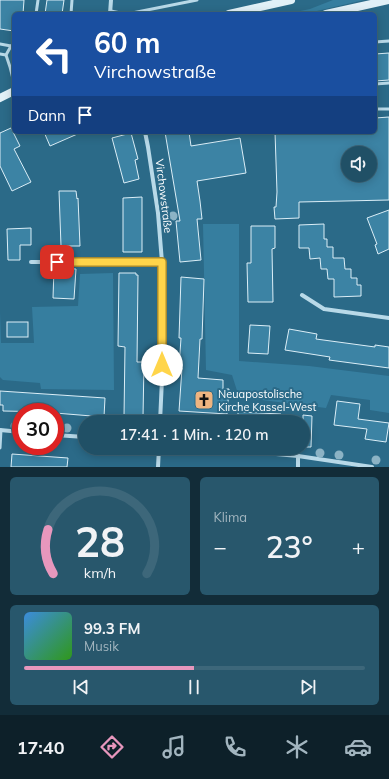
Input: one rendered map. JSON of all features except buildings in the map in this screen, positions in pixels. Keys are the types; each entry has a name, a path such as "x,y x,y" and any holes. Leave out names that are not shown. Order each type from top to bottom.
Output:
{"main road":[{"path":"237,12 291,0"},
{"path":"335,12 389,0"},
{"path":"0,98 12,93"}],"street":[{"path":"110,12 111,0"},
{"name":"Virchowstraße","path":"145,134 158,213 162,262 162,379 160,415"},
{"path":"31,262 162,262"},
{"path":"302,295 324,309 389,318"},
{"path":"1,430 12,431"},
{"path":"64,436 78,437"},
{"path":"158,467 159,455"},
{"path":"287,455 372,467"},
{"path":"298,456 298,467"}],"lane":[{"path":"36,12 38,0"},
{"path":"71,12 72,0"},
{"path":"136,12 197,0"},
{"path":"377,42 389,41"},
{"path":"0,44 12,46 6,55"},
{"path":"0,54 6,55"},
{"path":"6,55 12,75"},
{"path":"377,84 389,83"},
{"path":"377,109 389,109"},
{"path":"0,448 1,430"}],"shaded area":[{"path":"333,0 364,0 313,12 296,12 310,9"},
{"path":"203,224 239,224 239,361 309,366 389,376 389,413 370,410 370,400 331,395 326,408 239,397 232,375 206,370"},
{"path":"113,273 114,390 41,389 40,383 3,380 0,377 0,312 1,343 34,343 32,307 78,306 80,274"}],"place":[{"name":"Neuapostolische Kirche Kassel-West","path":"204,400"}],"route":[{"path":"57,262 162,262 162,365"}]}
